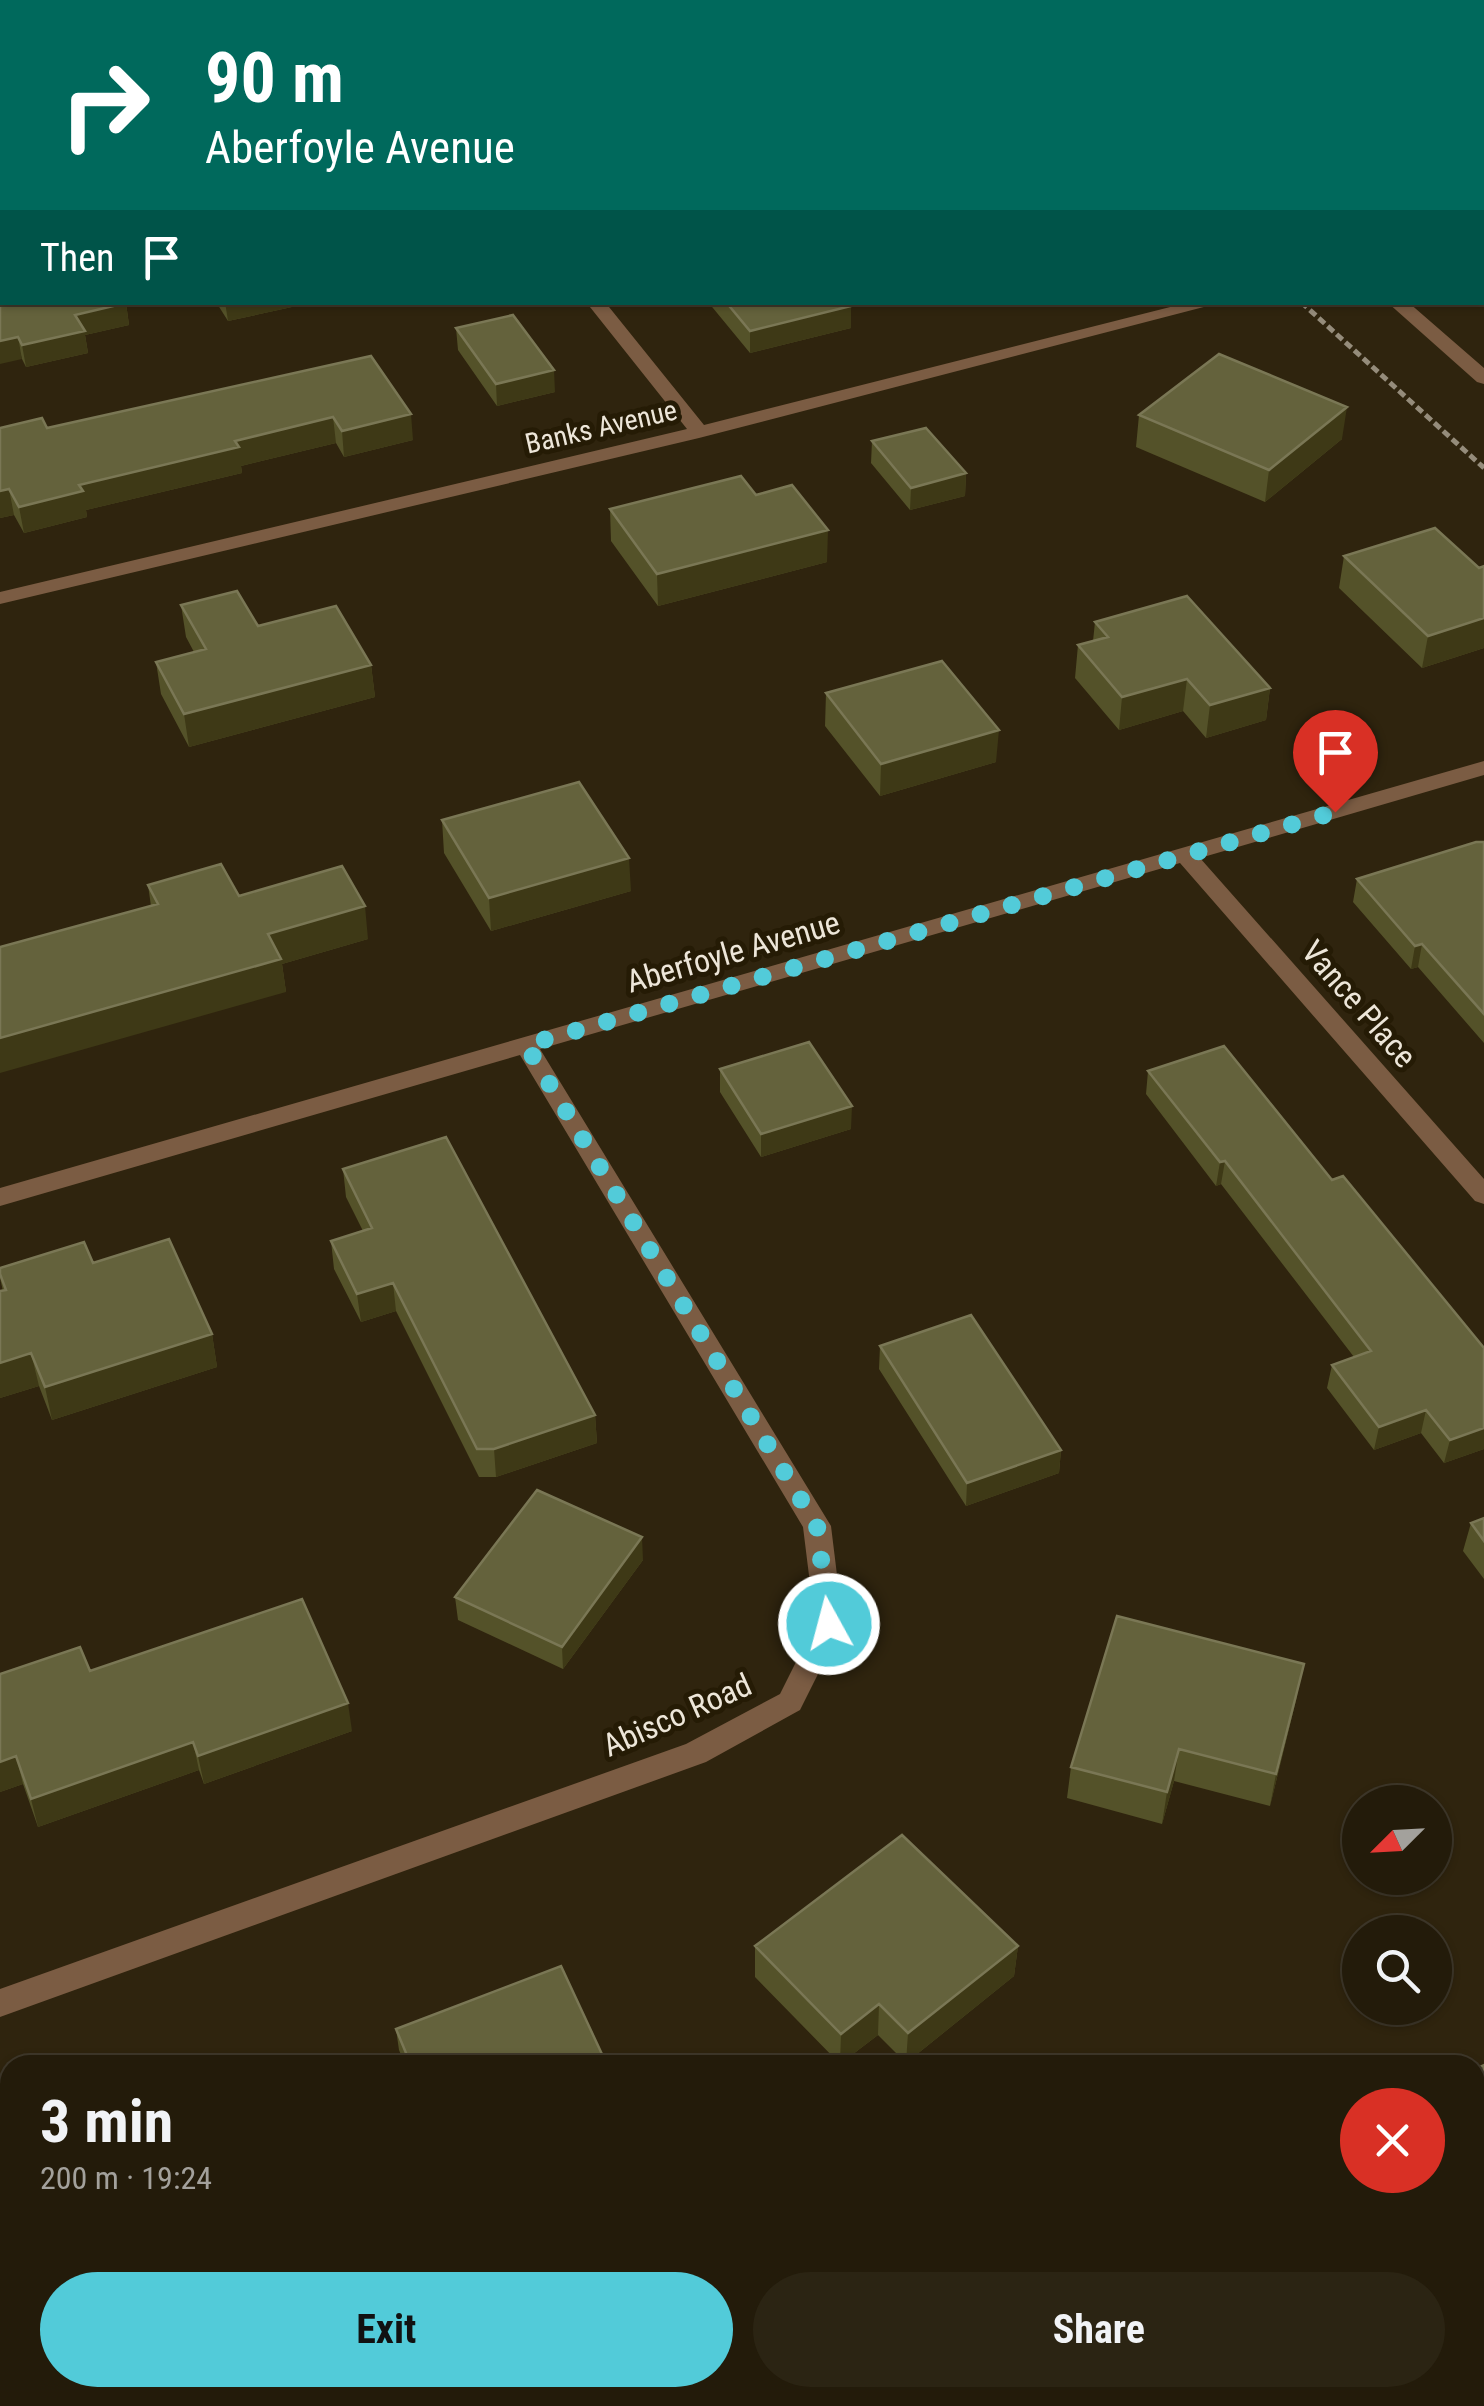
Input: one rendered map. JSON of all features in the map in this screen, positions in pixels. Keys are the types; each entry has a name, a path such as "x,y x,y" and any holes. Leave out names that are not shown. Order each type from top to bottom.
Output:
{"street":[{"path":"597,305 699,432"},
{"name":"Banks Avenue","path":"0,598 699,432 1202,305"},
{"path":"1399,305 1484,378"},
{"name":"Aberfoyle Avenue","path":"0,1197 1484,768"},
{"name":"Vance Place","path":"1186,856 1484,1194"},
{"name":"Abisco Road","path":"0,2003 696,1752 790,1702 829,1624 817,1526 526,1045"}],"path":[{"path":"1304,305 1484,468"}],"building":[{"path":"0,305 118,305 75,315 85,331 22,345 18,337 0,341"},
{"path":"728,305 851,306 750,331"},
{"path":"513,315 554,370 496,384 456,328"},
{"path":"1219,354 1347,407 1269,470 1139,415"},
{"path":"371,356 411,414 342,431 333,417 235,441 239,447 79,485 83,491 19,507 9,489 0,491 0,428 42,418 47,428"},
{"path":"926,428 966,473 911,488 872,441"},
{"path":"741,476 756,495 792,485 828,530 657,574 610,509"},
{"path":"1435,528 1479,568 1484,566 1484,618 1428,636 1344,556"},
{"path":"237,591 258,626 336,606 371,665 184,714 156,662 206,649 181,605"},
{"path":"1187,596 1270,688 1210,705 1187,679 1122,697 1078,645 1108,637 1095,622"},
{"path":"942,661 999,730 881,764 826,693"},
{"path":"579,782 629,858 489,898 442,820"},
{"path":"1484,842 1484,1014 1422,944 1415,946 1357,879"},
{"path":"221,864 239,896 342,866 365,906 268,934 281,959 0,1038 0,947 158,904 148,885"},
{"path":"809,1042 852,1106 761,1134 720,1069"},
{"path":"1224,1046 1332,1180 1343,1176 1484,1348 1484,1428 1450,1440 1426,1410 1379,1427 1332,1365 1371,1351 1225,1161 1220,1162 1148,1071"},
{"path":"446,1137 595,1415 494,1449 477,1449 393,1283 357,1294 331,1241 372,1228 343,1169"},
{"path":"169,1239 212,1334 45,1387 31,1353 0,1363 0,1291 6,1290 0,1268 84,1242 93,1263"},
{"path":"971,1315 1061,1450 967,1483 880,1346"},
{"path":"537,1490 642,1537 562,1647 455,1597"},
{"path":"1484,1518 1484,1541 1471,1523"},
{"path":"302,1599 348,1703 198,1756 193,1742 31,1799 16,1756 0,1762 0,1674 80,1647 90,1671"},
{"path":"1117,1616 1304,1664 1276,1774 1179,1749 1167,1792 1071,1767"},
{"path":"902,1835 1018,1946 908,2033 879,2004 841,2034 755,1946"},
{"path":"561,1966 602,2055 407,2055 396,2029"}],"route":[{"path":"829,1624 817,1526 526,1045 1335,812"}]}
